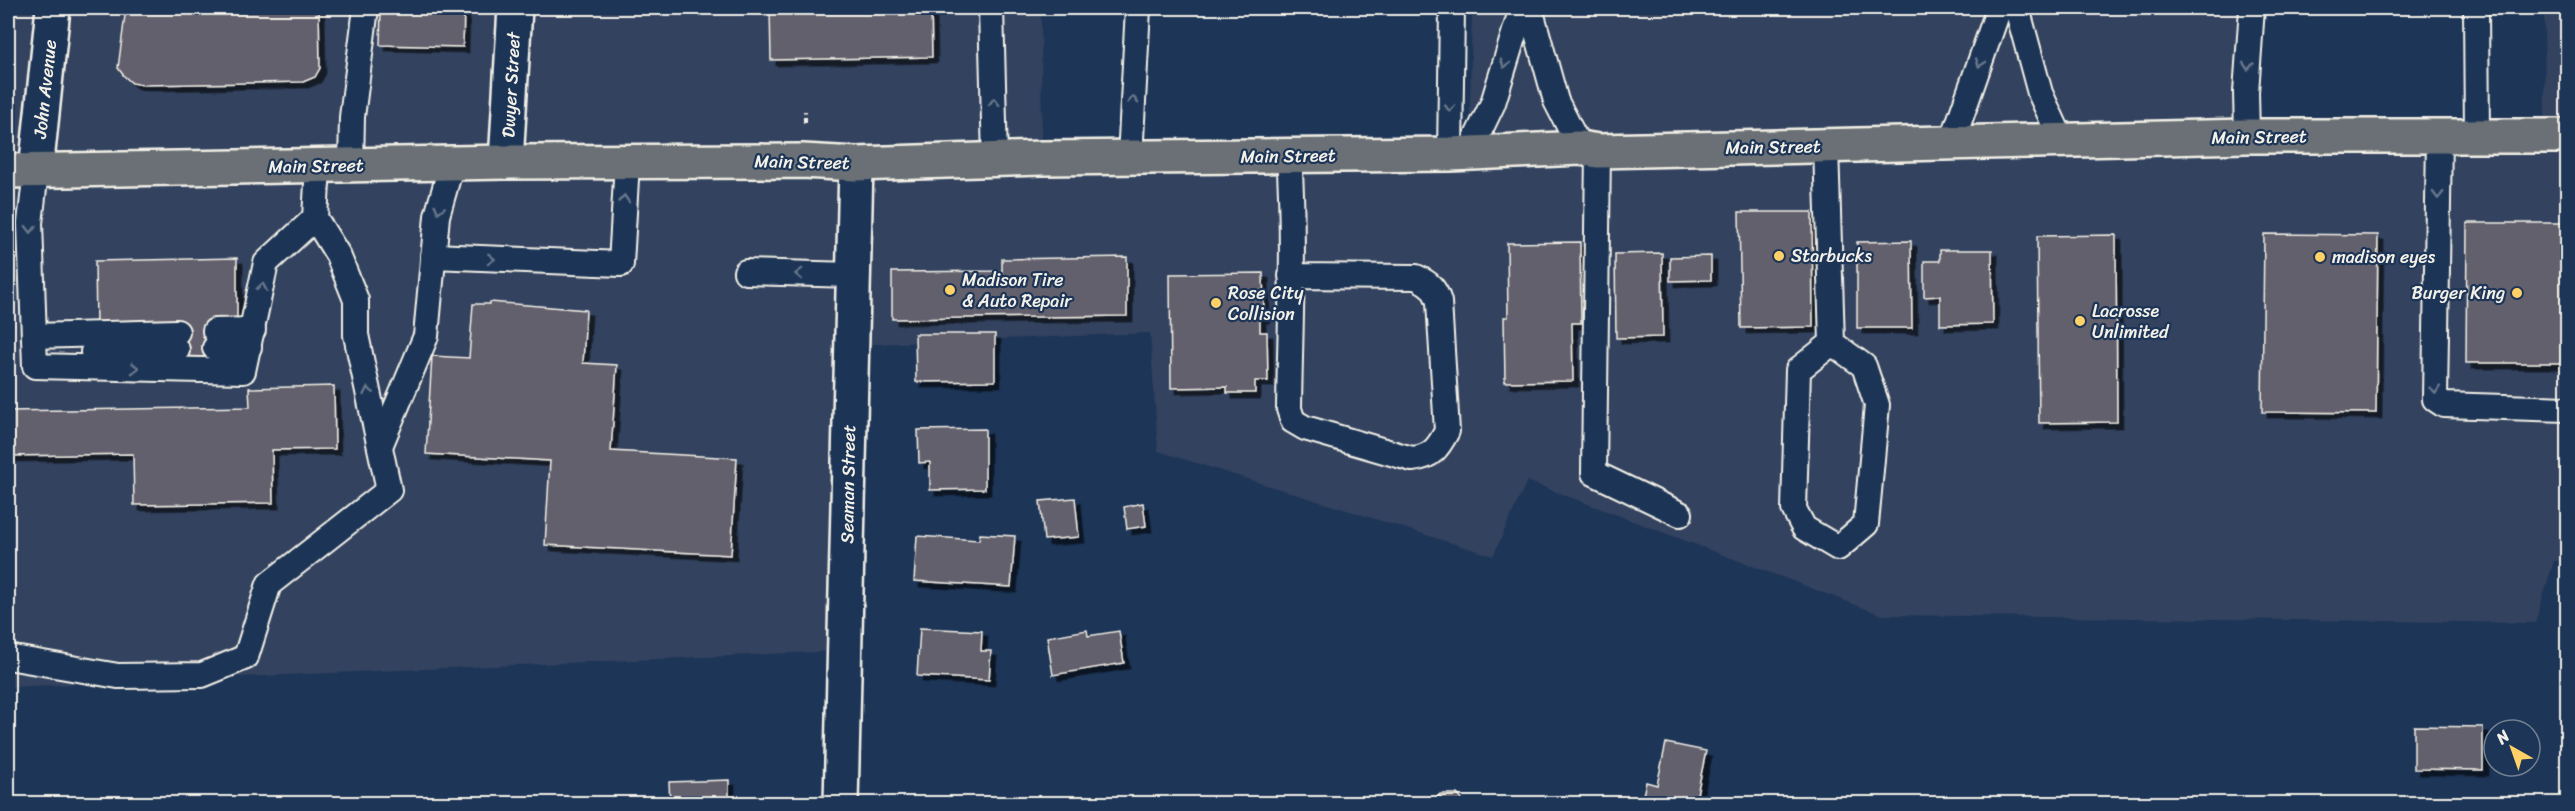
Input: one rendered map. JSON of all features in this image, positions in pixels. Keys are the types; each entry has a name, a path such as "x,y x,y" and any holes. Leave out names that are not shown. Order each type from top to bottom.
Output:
{"main road":[{"name":"Main Street","path":"22,171 506,162 803,160 856,164 2247,136 2568,136"}],"street":[{"name":"John Avenue","path":"22,171 53,8"},
{"name":"Dwyer Street","path":"506,162 515,8"},
{"name":"Seaman Street","path":"841,804 856,164"}],"lane":[{"path":"351,165 352,117 366,8"},
{"path":"991,8 995,160"},
{"path":"1130,158 1138,8"},
{"path":"1452,8 1459,153"},
{"path":"1459,153 1493,103 1522,8"},
{"path":"1530,8 1556,101 1589,149 1594,472 1680,514"},
{"path":"1952,142 1999,8"},
{"path":"2017,8 2040,93 2062,141"},
{"path":"2247,136 2246,92 2252,8"},
{"path":"2476,8 2477,135"},
{"path":"2439,137 2435,399 2444,405 2568,409"},
{"path":"1826,146 1832,343"},
{"path":"1288,156 1292,203 1288,409 1293,421 1305,428 1412,459 1426,457 1438,448 1447,431 1439,302 1436,291 1428,282 1416,277 1291,276"},
{"path":"433,256 621,264 627,162"},
{"path":"380,446 426,336 437,216 452,163"},
{"path":"8,657 117,676 202,675 246,657 269,584 389,490 356,335 356,300 338,255 315,218 318,166"},
{"path":"22,171 30,222 35,366 243,371 266,263 315,218"},
{"path":"746,272 853,275"},
{"path":"214,340 251,338"},
{"path":"34,345 177,341"},
{"path":"1832,343 1864,366 1877,405 1866,524 1838,548 1804,528 1794,509 1797,370 1832,343"}],"path":[{"path":"805,111 805,123"}],"shaded area":[{"path":"8,8 1041,8 1042,158 1469,152 1472,8 2245,8 2247,136 2545,135 2544,8 2567,8 2567,560 2554,561 2535,623 1882,615 1527,481 1493,556 1158,451 1150,333 851,345 844,651 8,687"}],"building":[{"path":"126,8 319,8 320,68 315,77 303,82 144,85 132,83 118,68"},
{"path":"381,8 464,8 463,47 380,45"},
{"path":"770,8 931,8 932,57 771,60"},
{"path":"1739,212 1812,212 1813,327 1741,328"},
{"name":"Burger King","path":"2467,223 2568,223 2568,363 2466,363"},
{"path":"2264,234 2378,235 2376,413 2262,412"},
{"path":"2116,235 2117,422 2039,423 2037,236"},
{"path":"1911,241 1912,328 1857,328 1857,242"},
{"path":"1580,242 1581,323 1572,323 1573,381 1505,382 1504,317 1508,317 1507,243"},
{"path":"1940,250 1992,250 1993,324 1940,325 1940,296 1924,297 1924,261 1940,261"},
{"path":"1662,253 1663,337 1616,338 1615,254"},
{"path":"1711,256 1711,280 1670,281 1670,257"},
{"path":"1127,257 1127,316 892,319 892,272 1002,271 1002,259"},
{"path":"237,258 237,321 215,357 177,357 96,326 95,261"},
{"path":"1263,273 1264,317 1260,317 1260,332 1267,332 1268,381 1255,381 1255,393 1227,393 1227,387 1171,388 1170,274"},
{"path":"490,302 586,310 583,363 617,365 611,451 737,458 731,555 545,545 550,461 426,454 432,356 469,358 473,304 490,304"},
{"path":"915,334 995,334 995,381 916,382"},
{"path":"334,386 335,449 272,450 273,503 134,505 133,454 8,456 8,411 250,407 249,388"},
{"path":"985,429 985,489 930,490 930,462 919,463 918,430"},
{"path":"1075,498 1079,537 1044,540 1040,501"},
{"path":"1143,503 1146,526 1127,529 1124,507"},
{"path":"980,534 1015,536 1011,587 914,581 917,536 979,540"},
{"path":"920,628 982,631 981,651 991,651 989,680 917,676"},
{"path":"1087,630 1088,636 1119,631 1124,663 1053,675 1047,637"},
{"path":"2414,726 2482,727 2482,770 2414,769"},
{"path":"1666,743 1706,751 1695,804 1641,804 1646,782 1657,785"},
{"path":"729,780 729,804 670,804 669,782"},
{"path":"1440,794 1457,794 1466,804 1433,804"}],"place":[{"name":"Starbucks","path":"1779,256"},
{"name":"madison eyes","path":"2320,257"},
{"name":"Madison Tire & Auto Repair","path":"950,290"},
{"name":"Burger King","path":"2517,293"},
{"name":"Rose City Collision","path":"1216,303"},
{"name":"Lacrosse Unlimited","path":"2080,321"}]}
